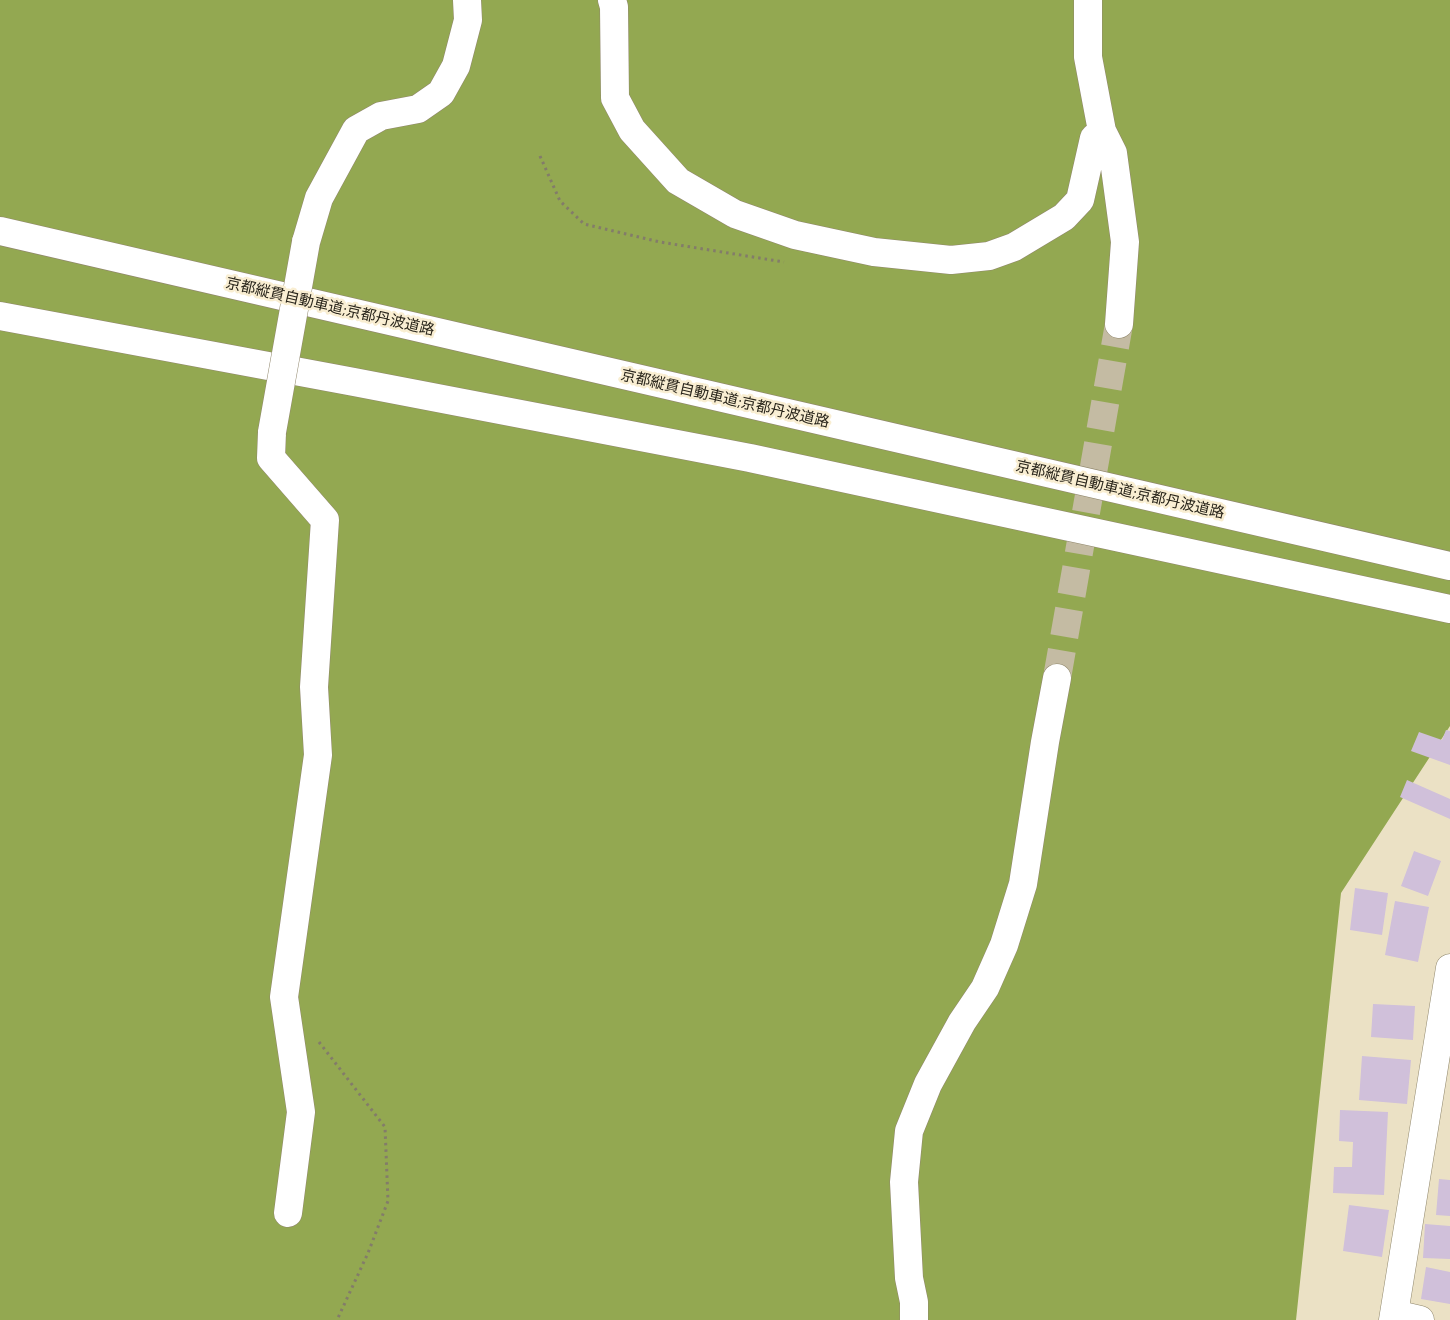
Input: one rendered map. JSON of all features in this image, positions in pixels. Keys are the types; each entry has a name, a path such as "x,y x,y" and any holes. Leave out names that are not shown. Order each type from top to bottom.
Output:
{"main road":[{"path":"288,1213 302,1112 284,997 318,756 314,687 325,520 271,458 272,432 306,242 319,198 356,130 381,116 418,109 441,93 456,66 468,20 467,0"},
{"path":"612,0 614,7 615,98 632,130 678,180 735,214 795,235 874,252 951,260 989,256 1014,247 1064,216 1080,200 1094,138 1102,131"},
{"path":"1088,0 1088,57 1102,131 1112,154 1125,242 1119,324"},
{"name":"京都縦貫自動車道;京都丹波道路","path":"0,231 1450,566"},
{"path":"0,316 750,458 1450,609"},
{"path":"914,1320 914,1302 909,1278 904,1182 909,1132 928,1084 962,1022 985,988 1004,946 1023,884 1057,678"},
{"path":"1420,1320 1393,1317 1450,968"}],"path":[{"path":"540,156 560,201 584,224 660,242 789,263"},
{"path":"314,1035 385,1127 388,1201 368,1253 337,1320"}],"green space":[{"path":"0,0 1450,0 1450,726 1341,893 1296,1320 0,1320"}],"building":[{"path":"1446,730 1450,731 1450,765 1411,751 1419,732 1442,740"},
{"path":"1407,780 1450,799 1450,819 1400,797"},
{"path":"1414,851 1441,861 1428,896 1401,886"},
{"path":"1355,888 1388,893 1382,935 1350,930"},
{"path":"1395,901 1429,907 1418,962 1385,955"},
{"path":"1373,1004 1415,1006 1413,1040 1371,1037"},
{"path":"1362,1056 1411,1060 1407,1104 1359,1100"},
{"path":"1340,1110 1388,1112 1384,1195 1333,1193 1334,1167 1352,1167 1353,1142 1339,1141"},
{"path":"1439,1179 1450,1180 1450,1216 1436,1215"},
{"path":"1349,1205 1389,1210 1382,1257 1343,1251"},
{"path":"1425,1224 1450,1226 1450,1259 1423,1258"},
{"path":"1426,1267 1450,1272 1450,1304 1421,1299"}],"tunnel":[{"path":"1057,678 1119,324"}]}
